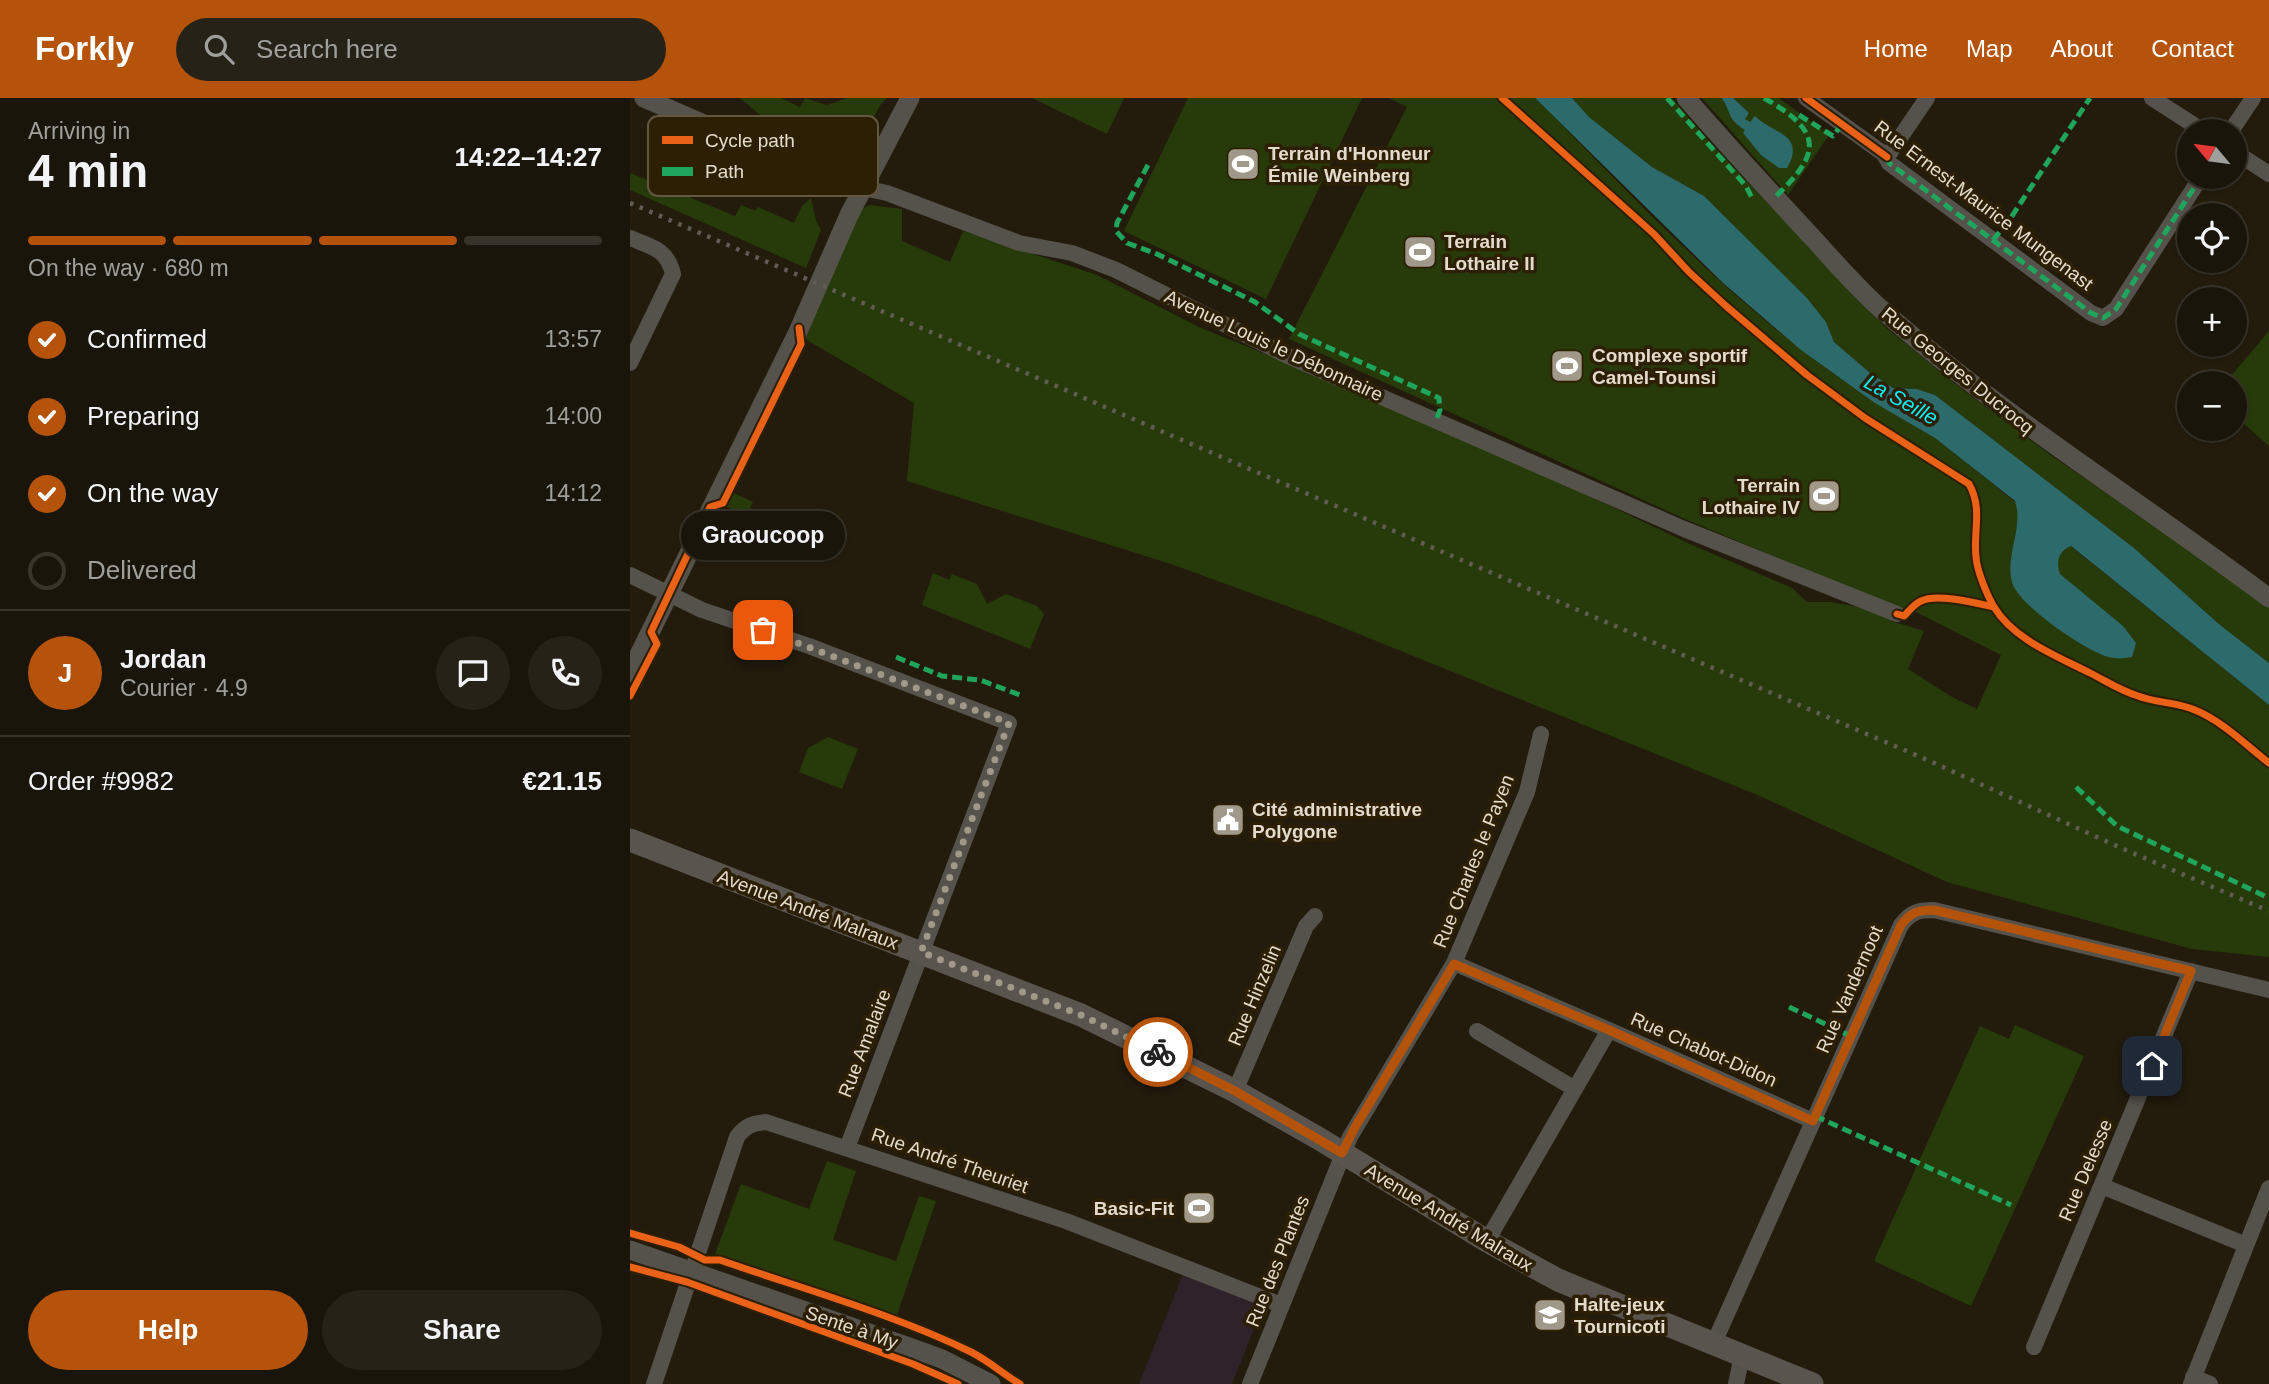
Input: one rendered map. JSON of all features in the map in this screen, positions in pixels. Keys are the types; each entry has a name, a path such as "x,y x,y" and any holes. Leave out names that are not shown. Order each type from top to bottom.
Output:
{"main road":[{"name":"Avenue André Malraux","path":"630,840 1081,1015 1235,1091 1487,1241 1558,1280 1812,1384"}],"street":[{"name":"Avenue Louis le Débonnaire","path":"644,98 685,116"},
{"path":"878,159 910,98"},
{"name":"Rue Georges Ducrocq","path":"1686,98 1881,310 1947,366 2026,426 2159,517 2269,598"},
{"name":"Rue Ernest-Maurice Mungenast","path":"1806,98 2091,313 2103,317 2116,309 2193,189"},
{"path":"1887,157 1927,98"},
{"path":"2152,98 2184,119"},
{"path":"2239,119 2253,98"},
{"path":"2247,160 2269,174"},
{"name":"Avenue Louis le Débonnaire","path":"878,191 1019,243 1072,253 1116,270 1302,362 1684,529 1897,614"},
{"path":"630,673 797,334 859,196"},
{"path":"630,238 666,256 673,274 630,363"},
{"path":"630,575 668,594"},
{"name":"Rue Amalaire","path":"668,594 702,610 810,646 1009,723 847,1148"},
{"name":"Rue Charles le Payen","path":"1342,1153 1454,964 1527,792 1541,734"},
{"name":"Rue Vandernoot","path":"1713,1345 1901,925 1908,915 1920,910 1934,910 2269,990"},
{"name":"Rue Hinzelin","path":"1235,1091 1306,926 1315,916"},
{"name":"Rue Charles le Payen","path":"1454,964 1609,1030"},
{"name":"Rue Delesse","path":"2034,1347 2191,971"},
{"name":"Rue Chabot-Didon","path":"1487,1241 1609,1030 1813,1121"},
{"path":"1477,1031 1575,1089"},
{"name":"Rue André Theuriet","path":"692,1270 737,1137 743,1130 766,1122 1066,1221 1282,1305"},
{"name":"Rue des Plantes","path":"1250,1384 1342,1153"},
{"path":"2102,1186 2246,1245"},
{"path":"2210,1384 2192,1381 2268,1196"},
{"name":"Sente à My","path":"630,1250 926,1353 990,1384"},
{"path":"654,1384 692,1270"},
{"path":"1735,1384 1742,1356"}],"shaded area":[{"path":"1184,1272 1264,1304 1232,1384 1139,1384"}],"green space":[{"path":"740,98 781,98 800,107 805,98 827,105 847,98 887,98 874,116 761,116"},
{"path":"1032,98 1124,98 1107,134"},
{"name":"Terrain d'Honneur Émile Weinberg","path":"1188,98 1362,98 1266,299 1124,231"},
{"path":"1389,98 1535,98 1664,229 1767,322 1850,385 1935,438 2269,705 2269,957 2192,949 1947,882 1760,796 1317,617 1171,564 907,481 914,403 795,333 854,214 869,205 902,209 902,241 950,262 963,231 1097,275 1201,328 1329,380 1792,588 1807,602 1830,602 1895,613 1891,621 1924,631 1908,669 1952,697 1977,709 2001,655 1914,611 1897,614 1899,609 1685,519 1289,339 1407,107"},
{"path":"1572,98 1672,98 1705,137 1885,327 1963,390 2052,456 2269,606 2269,663 2220,625 2134,548 1935,395 1917,389 1893,388 1869,372 1834,342 1826,322 1807,298 1704,196 1652,167 1589,117"},
{"path":"1702,98 1779,98 1829,135 1788,195"},
{"path":"630,173 648,180 648,196 686,196 735,216 741,205 756,211 758,207 794,223 802,206 811,198 821,230 806,268 630,190"},
{"path":"2269,331 2269,446 2247,427 2247,371 2235,371"},
{"path":"734,493 753,502 750,508 787,526 784,533 727,507"},
{"path":"933,573 949,580 952,574 977,584 987,604 1006,594 1037,606 1044,614 1030,649 922,605"},
{"path":"828,737 858,749 842,789 799,772 808,748"},
{"path":"2015,1025 2084,1056 1971,1306 1874,1261 1980,1026 2009,1039"},
{"path":"827,1161 856,1171 833,1240 896,1261 919,1196 936,1201 896,1318 715,1254 741,1184 809,1209"}],"water":[{"name":"La Seille","path":"1535,98 1572,98 1589,117 1652,167 1704,196 1807,298 1826,322 1834,342 1869,372 1893,388 1917,389 1935,395 2134,548 2220,625 2269,663 2269,705 2071,546 2059,557 2060,574 2123,626 2136,643 2132,657 2105,656 2067,635 2038,613 2026,602 2012,582 2010,572 2017,521 2015,501 1935,438 1875,403 1801,350 1723,283"},
{"path":"1722,98 1733,98 1749,113 1745,119 1750,122 1755,116 1790,141 1793,148 1792,157 1787,168 1779,168 1761,155 1743,133 1745,130 1732,119"}],"railway":[{"path":"630,203 1932,762 2121,848 2269,911"}],"marked path":[{"path":"1667,98 1746,186 1751,200"},
{"path":"1764,98 1797,121 1806,132 1809,143 1808,155 1802,167 1775,197"},
{"path":"1993,240 2010,219 2090,98"},
{"path":"1799,115 1833,136 1843,123"},
{"path":"1887,157 1889,163 2091,313 2103,318 2116,309 2193,189"},
{"path":"1148,165 1117,223 1116,231 1127,243 1157,254 1255,302 1299,334 1439,398 1440,410 1436,420"},
{"path":"896,657 942,676 980,680 1020,695"},
{"path":"2076,787 2117,826 2269,898"},
{"path":"1789,1007 1851,1036"},
{"path":"1815,1116 2011,1205"}],"cycle path":[{"path":"1502,98 1654,234 1689,272 1726,306 1807,375 1865,418 1969,484 1976,502 1975,547 1980,576 1994,607 2013,629 2037,646 2126,691 2188,707 2205,715 2269,763"},
{"path":"1806,98 1887,157"},
{"path":"630,696 657,644 651,632 710,507 723,503 801,344 799,328"},
{"path":"1897,614 1904,616 1918,602 1937,598 1994,607"},
{"path":"630,1233 679,1247 705,1260 720,1260 911,1326 971,1352 1020,1384"},
{"path":"630,1267 687,1282 913,1364 958,1384"}],"way so far":[{"path":"763,630 1009,723 921,952 1081,1015 1158,1052"}],"place":[{"name":"Terrain d'Honneur Émile Weinberg","path":"1243,164"},
{"name":"Terrain Lothaire II","path":"1420,252"},
{"name":"Complexe sportif Camel-Tounsi","path":"1567,366"},
{"name":"Terrain Lothaire IV","path":"1824,496"},
{"name":"Graoucoop","path":"763,630"},
{"name":"Cité administrative Polygone","path":"1228,820"},
{"name":"Basic-Fit","path":"1199,1208"},
{"name":"Halte-jeux Tournicoti","path":"1550,1315"}],"route":[{"path":"1158,1052 1235,1091 1342,1153 1454,964 1813,1121 1901,925 1908,915 1920,910 1934,910 2191,971 2152,1066"}]}
